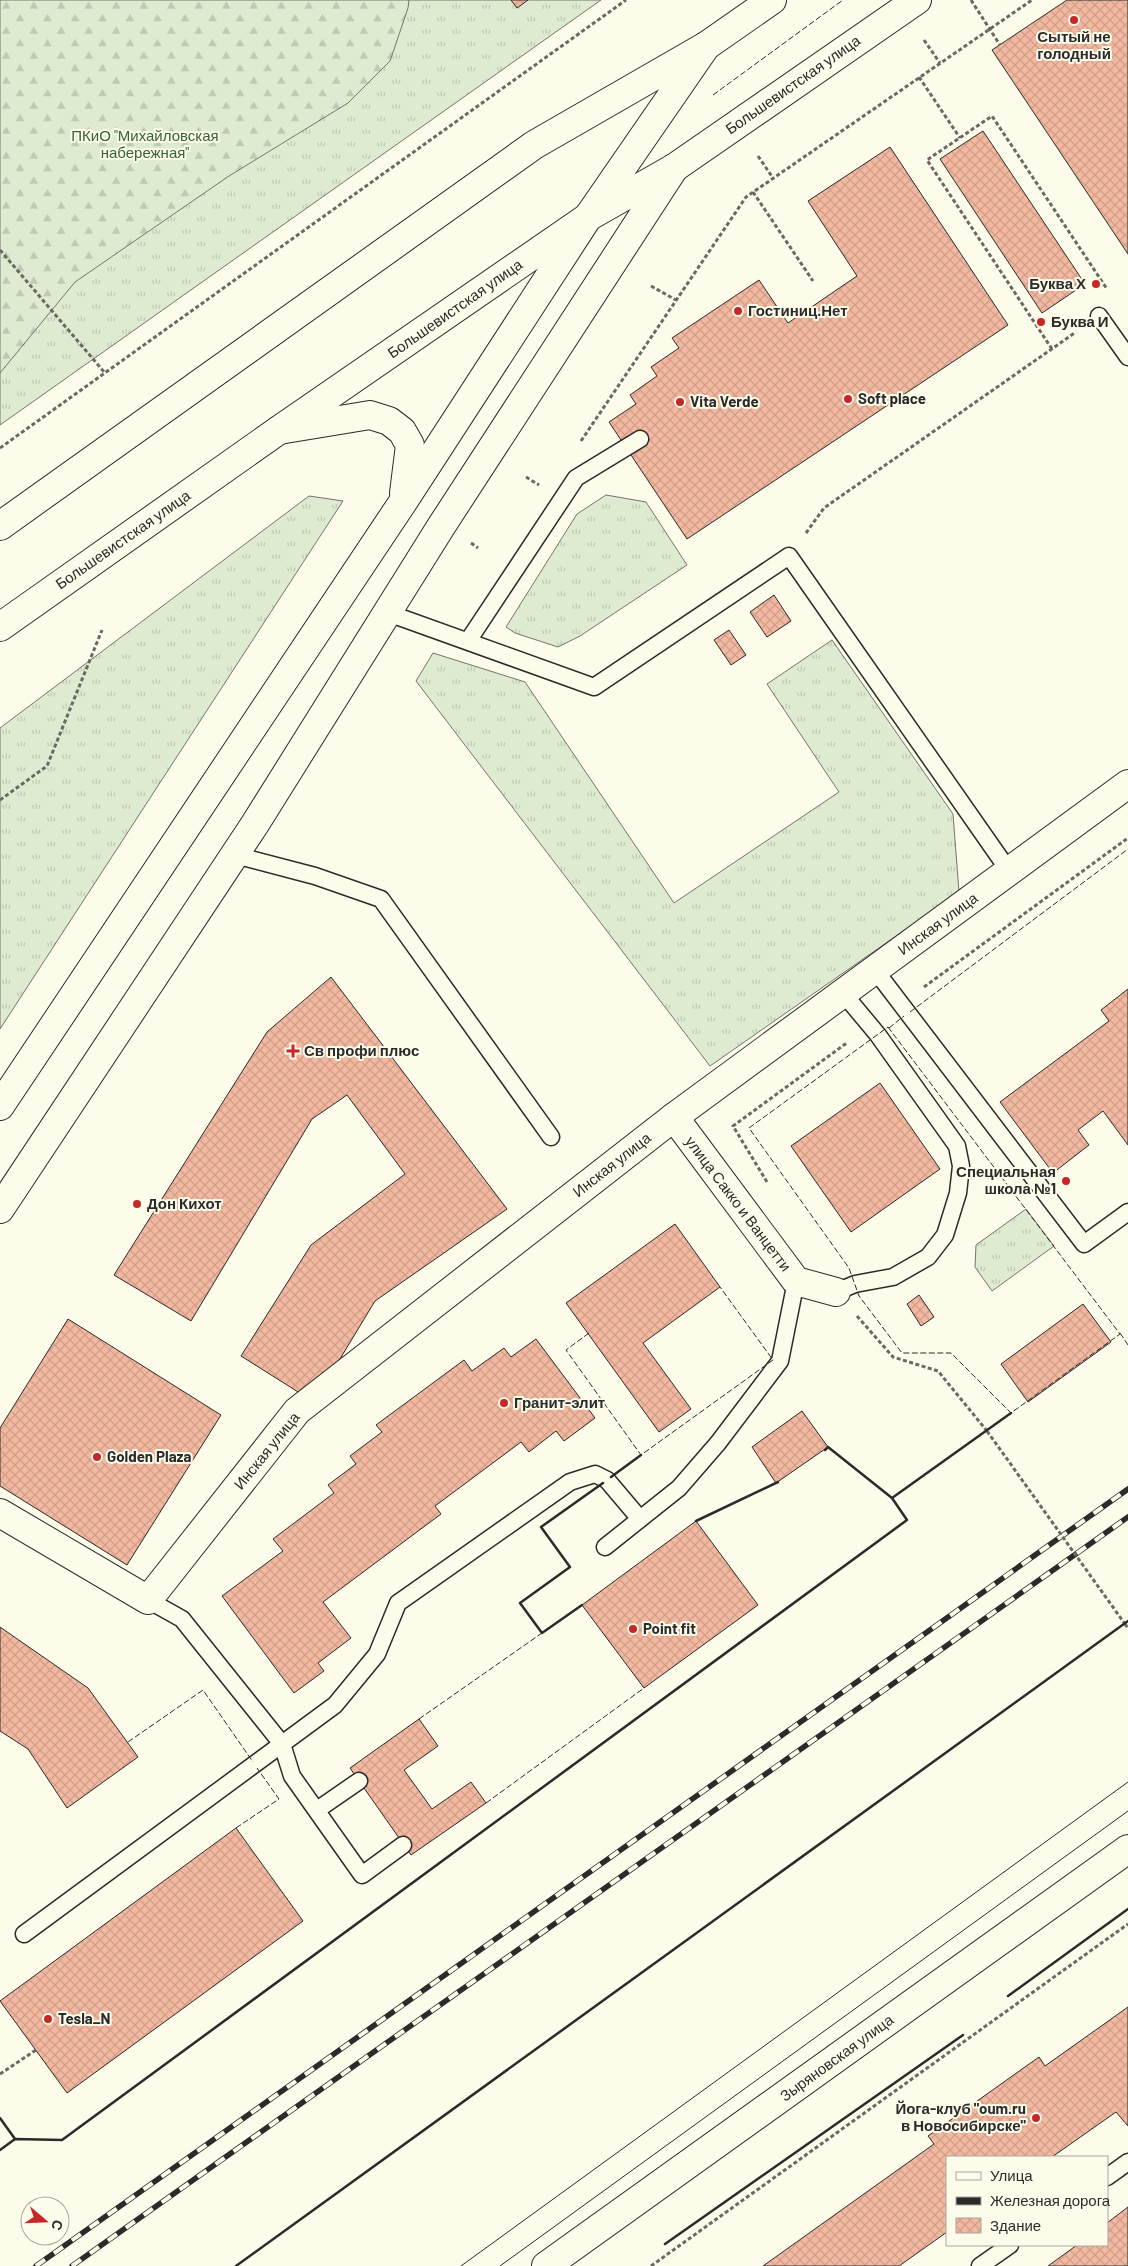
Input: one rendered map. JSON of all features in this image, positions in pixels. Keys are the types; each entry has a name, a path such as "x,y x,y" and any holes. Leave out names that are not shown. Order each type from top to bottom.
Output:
{"main road":[{"path":"0,526 534,145 706,46 772,0"},
{"name":"Большевистская улица","path":"0,627 279,430 588,217 674,168 917,0"},
{"path":"0,1106 403,502 588,217 706,46"},
{"path":"0,1209 235,854 674,168"},
{"path":"279,430 370,415 390,421 402,431 410,446 403,502"},
{"name":"Инская улица","path":"148,1600 297,1411 674,1117 1128,784"},
{"name":"улица Сакко и Ванцетти","path":"674,1117 796,1281 836,1292"},
{"path":"0,1513 148,1600"},
{"name":"Зыряновская улица","path":"546,2266 1128,1849"}],"lane":[{"path":"1099,316 1128,357"},
{"path":"468,641 576,478 640,439"},
{"path":"388,613 594,687 789,556 1009,871"},
{"path":"235,854 315,876 381,900 551,1137"},
{"path":"875,970 1084,1244 1128,1212"},
{"path":"836,1292 855,1284 894,1278 928,1257 945,1235 958,1193 961,1166 957,1146 878,1035 843,993"},
{"path":"605,1547 679,1488 718,1442 780,1361 796,1281"},
{"path":"24,1934 335,1705 378,1654 398,1604 570,1482 595,1474 607,1480 640,1519"},
{"path":"148,1600 182,1619 282,1744 292,1776 362,1875 403,1845"},
{"path":"316,1810 359,1781"},
{"path":"1108,2176 1128,2162"},
{"path":"980,2266 1009,2246"}],"path":[{"path":"0,448 626,0"},
{"path":"971,0 1000,45"},
{"path":"576,449 741,204 753,192 1032,0"},
{"path":"924,40 940,63"},
{"path":"919,77 960,138"},
{"path":"789,556 824,508 1117,304 992,116 927,160 1052,349"},
{"path":"758,156 773,178"},
{"path":"753,192 813,281"},
{"path":"0,250 105,373"},
{"path":"652,286 676,300"},
{"path":"0,800 47,766 102,630"},
{"path":"836,1292 892,1357 938,1371 987,1431 1128,1628"},
{"path":"651,2266 1128,1924"},
{"path":"0,2074 36,2050"}],"green space":[{"name":"ПКиО \"Михайловская набережная\"","path":"0,0 601,0 0,425"},
{"name":"ПКиО \"Михайловская набережная\"","path":"0,0 409,0 390,61 348,103 229,176 75,282 0,373"},
{"path":"606,495 646,502 687,565 580,636 558,647 515,633 506,627 577,514"},
{"path":"309,496 343,501 0,1029 0,728"},
{"path":"832,640 953,814 959,892 710,1066 416,681 433,653 525,682 674,903 839,792 767,684"},
{"path":"1026,1209 1054,1246 992,1291 975,1267 976,1245"}],"building":[{"path":"511,0 528,0 517,8"},
{"path":"1067,0 1128,0 1128,254 992,50"},
{"path":"983,131 1085,284 1042,313 940,159"},
{"path":"890,147 1008,325 687,539 609,422 636,404 630,395 657,376 651,367 679,348 672,338 759,280 788,323 857,276 808,201"},
{"path":"774,595 791,621 767,637 750,612"},
{"path":"729,630 746,655 731,665 714,640"},
{"path":"331,977 507,1209 375,1301 314,1402 241,1356 311,1245 405,1174 347,1095 312,1119 191,1321 114,1275 267,1032"},
{"path":"1128,989 1128,1145 1103,1111 1078,1130 1089,1145 1053,1173 1000,1102 1109,1021 1101,1010"},
{"path":"880,1083 940,1169 851,1232 791,1146"},
{"path":"675,1224 720,1287 643,1343 691,1409 659,1432 566,1303"},
{"path":"919,1295 934,1317 921,1326 907,1304"},
{"path":"1083,1304 1111,1342 1028,1402 1001,1364"},
{"name":"Golden Plaza","path":"68,1319 221,1415 127,1565 0,1486 0,1428"},
{"path":"536,1339 595,1418 564,1441 556,1431 529,1452 521,1442 435,1506 441,1514 323,1602 351,1638 318,1663 324,1671 294,1693 222,1596 283,1551 273,1539 334,1493 328,1485 356,1464 350,1456 382,1432 376,1425 464,1360 472,1371 504,1348 511,1357"},
{"path":"802,1411 828,1447 776,1483 752,1447"},
{"path":"696,1521 758,1605 644,1688 582,1605"},
{"path":"0,1627 88,1688 138,1757 67,1808 28,1749 0,1731"},
{"path":"419,1719 438,1746 404,1770 432,1809 471,1782 486,1803 411,1855 350,1768"},
{"path":"236,1828 303,1921 67,2093 0,2001"},
{"path":"1128,2007 1128,2126 1116,2112 1053,2156 946,2156 946,2233 899,2266 763,2266 934,2144 928,2136 1039,2057 1045,2066"},
{"path":"1128,2207 1128,2266 1048,2266 1076,2246 1108,2246 1108,2222"}],"tram line":[{"path":"461,2266 1128,1782"},
{"path":"500,2266 1128,1811"}],"railway":[{"path":"36,2266 1128,1489"},
{"path":"72,2266 1128,1517"}],"fence":[{"path":"713,95 843,0"},
{"path":"910,1012 1128,849"},
{"path":"889,1028 904,1016"},
{"path":"888,1027 1120,1334 1011,1413 951,1353 902,1353 859,1296 849,1268 749,1128 888,1027"},
{"path":"589,1333 566,1350 641,1455 773,1360 720,1287"},
{"path":"1120,1333 1128,1345"},
{"path":"419,1719 542,1633"},
{"path":"486,1803 644,1688"},
{"path":"128,1742 203,1690 253,1762"},
{"path":"236,1828 279,1799 257,1768"}],"wall":[{"path":"0,2150 15,2139 62,2140 907,1520 892,1498 1011,1413"},
{"path":"825,1450 828,1447 892,1498"},
{"path":"611,1477 641,1455"},
{"path":"696,1521 778,1482"},
{"path":"582,1605 542,1633 520,1603 570,1567 541,1527 603,1483"},
{"path":"236,2266 1128,1621"},
{"path":"1008,1996 1128,1909"},
{"path":"665,2244 963,2035"},
{"path":"0,2118 15,2139"}],"place":[{"name":"Сытый не голодный","path":"1074,20"},
{"name":"Буква Х","path":"1096,284"},
{"name":"Гостиниц.Нет","path":"738,311"},
{"name":"Буква И","path":"1041,322"},
{"name":"Soft place","path":"848,399"},
{"name":"Vita Verde","path":"680,402"},
{"name":"Св профи плюс","path":"293,1051"},
{"name":"Специальная школа №1","path":"1066,1181"},
{"name":"Дон Кихот","path":"137,1204"},
{"name":"Гранит-элит","path":"504,1403"},
{"name":"Golden Plaza","path":"97,1457"},
{"name":"Point fit","path":"633,1629"},
{"name":"Tesla_N","path":"48,2019"},
{"name":"Йога-клуб \"oum.ru в Новосибирске\"","path":"1036,2118"}]}
